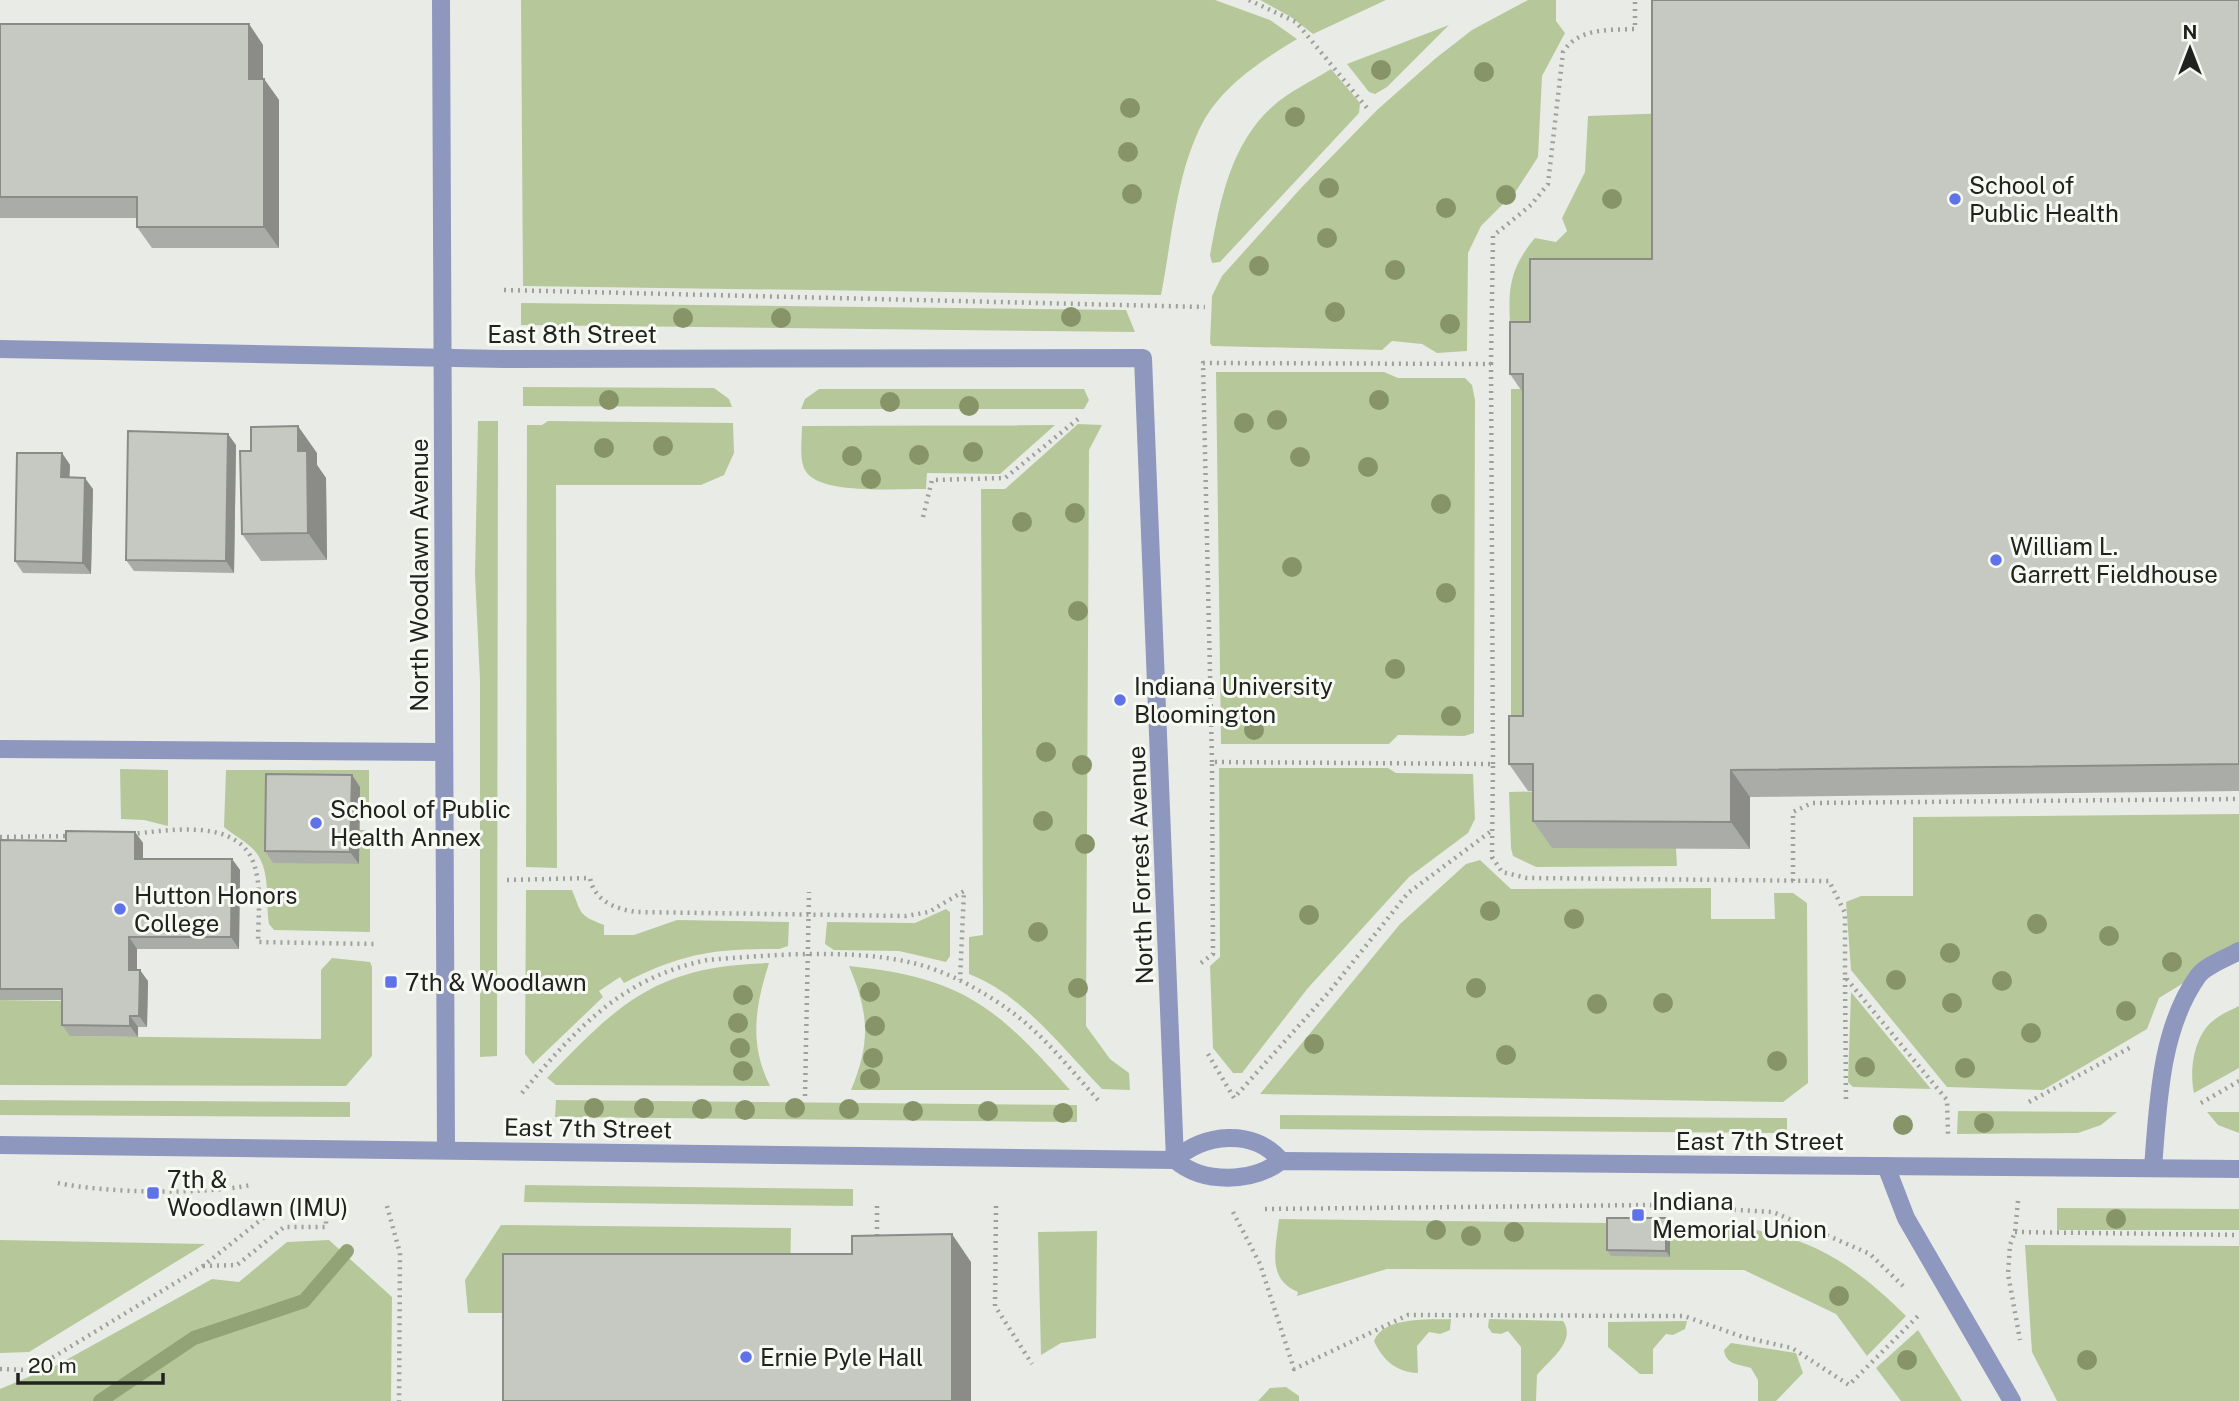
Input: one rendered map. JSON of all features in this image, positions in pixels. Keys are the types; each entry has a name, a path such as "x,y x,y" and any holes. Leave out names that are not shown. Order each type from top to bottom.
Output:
{"street":[{"name":"North Woodlawn Avenue","path":"441,0 446,1150"},
{"name":"East 8th Street","path":"0,349 442,357 1143,358"},
{"name":"North Forrest Avenue","path":"1143,358 1175,1160"},
{"path":"0,749 444,752"},
{"path":"2153,1168 2159,1104 2173,1025 2199,974 2239,951"},
{"path":"1175,1160 1194,1144 1205,1140 1252,1140 1266,1146 1281,1161"},
{"name":"East 7th Street","path":"0,1145 1175,1160 1193,1173 1232,1176 1261,1173 1281,1161 2239,1169"},
{"path":"1886,1166 1906,1218 2012,1401"}],"path":[{"path":"1249,0 1296,22 1367,108"},
{"path":"1634,0 1635,29 1596,30 1571,40 1563,52 1548,184 1531,205 1493,236 1492,857 1502,873 1527,878 1829,881 1845,913 1846,1099"},
{"path":"504,290 1205,307"},
{"path":"1200,973 1200,963 1213,954 1212,762 1203,363 1491,364"},
{"path":"923,517 932,480 1005,478 1078,419"},
{"path":"1212,762 1493,764"},
{"path":"1793,881 1793,812 1812,803 2239,799"},
{"path":"127,834 208,831 223,834 236,842 251,856 255,870 258,942 374,944"},
{"path":"1205,1043 1208,1056 1234,1098 1329,992 1408,893 1490,832"},
{"path":"0,837 74,836"},
{"path":"507,880 590,878 592,888 608,903 619,910 636,912 808,916 918,915 964,891 960,980"},
{"path":"805,1096 809,892"},
{"path":"522,1093 570,1035 618,995 642,981 683,965 707,960 856,956 914,963 960,980 1010,1010 1057,1054 1098,1100"},
{"path":"1845,977 1947,1100"},
{"path":"2029,1102 2173,1025"},
{"path":"2201,1104 2239,1081"},
{"path":"2020,1167 2015,1231 2010,1244 2008,1274 2017,1333 2022,1344"},
{"path":"1259,1209 1649,1205 1773,1212 1870,1254 1906,1289"},
{"path":"387,1206 400,1253 400,1401"},
{"path":"877,1206 877,1249"},
{"path":"996,1206 995,1306 1032,1364"},
{"path":"0,1369 32,1370 203,1266 277,1207"},
{"path":"203,1266 237,1265 284,1227 326,1227 326,1209"},
{"path":"1246,1209 1232,1209 1259,1264 1294,1368 1408,1315 1684,1316 1744,1337 1792,1348 1849,1385 1923,1311"},
{"path":"2015,1231 2239,1235"},
{"path":"1919,1304 1930,1322"}],"green space":[{"path":"521,0 1215,0 1270,20 1297,39 1231,86 1210,110 1202,124 1186,164 1161,295 523,286"},
{"path":"1260,0 1386,0 1313,34 1291,17"},
{"path":"1528,0 1556,0 1556,21 1565,33 1542,76 1538,157 1516,191 1481,226 1468,253 1467,351 1437,353 1422,344 1392,341 1382,350 1212,346 1212,296 1222,276 1301,188 1377,110 1436,58 1472,30"},
{"path":"1449,25 1387,87 1375,94 1369,92 1347,64"},
{"path":"1331,69 1360,103 1359,113 1220,262 1212,263 1210,255 1223,195 1246,139 1278,102"},
{"path":"1671,113 1671,286 1548,349 1511,343 1510,300 1513,276 1525,251 1535,238 1556,242 1567,231 1562,218 1585,172 1588,116"},
{"path":"521,303 1126,310 1135,332 521,325"},
{"path":"1216,372 1384,372 1398,378 1465,378 1472,385 1475,400 1474,733 1464,736 1398,735 1389,744 1221,744"},
{"path":"523,387 714,388 729,399 732,407 523,406"},
{"path":"819,389 1084,389 1089,400 1084,409 801,409 805,399"},
{"path":"1511,389 1529,389 1542,744 1511,744"},
{"path":"478,421 498,421 497,1056 480,1057 480,680 475,575"},
{"path":"548,421 733,423 734,453 724,475 701,485 556,485 557,868 526,867 527,425 542,425"},
{"path":"1078,424 1102,425 1089,450 1086,1026 1110,1059 1129,1073 1130,1090 1102,1089 1024,1009 1007,995 969,974 969,937 983,935 981,489 1005,489"},
{"path":"1055,425 1000,474 927,473 926,489 860,489 826,484 813,478 805,470 802,460 802,426"},
{"path":"1219,768 1388,768 1396,773 1473,774 1475,819 1468,833 1409,877 1308,988 1242,1073 1233,1073 1213,1048 1210,966 1220,957"},
{"path":"120,769 168,770 168,826 144,820 121,819"},
{"path":"226,770 369,770 369,815 359,815 273,862 358,864 359,830 370,830 370,932 274,930 269,924 263,864 246,842 224,827"},
{"path":"1552,791 1676,848 1677,866 1536,867 1513,856 1509,792"},
{"path":"2239,814 2239,949 2159,998 2147,1029 2043,1090 1947,1087 1851,970 1846,902 1861,896 1913,896 1913,817"},
{"path":"1480,860 1511,889 1711,888 1711,919 1775,919 1774,893 1793,893 1807,903 1808,1083 1783,1102 1260,1094 1400,924 1466,864"},
{"path":"526,890 572,890 582,913 604,925 604,935 634,935 677,920 789,922 788,946 699,955 664,965 624,983 620,977 599,991 603,997 533,1064 525,1054"},
{"path":"946,909 950,912 950,956 946,962 899,951 834,950 825,944 827,922 915,923"},
{"path":"332,958 370,962 372,967 372,1056 346,1086 0,1085 0,1000 70,1001 71,1036 321,1039 321,970"},
{"path":"769,963 760,995 756,1025 759,1055 770,1086 556,1085 547,1078 620,1009 669,980 697,971"},
{"path":"849,966 921,978 974,1001 1021,1037 1070,1090 851,1090 862,1057 865,1028 861,998"},
{"path":"1851,992 1931,1089 1853,1087 1848,1082"},
{"path":"2239,1006 2239,1068 2194,1093 2193,1064 2202,1034 2217,1018"},
{"path":"0,1100 350,1102 350,1117 0,1115"},
{"path":"556,1100 1077,1105 1077,1122 555,1117"},
{"path":"1958,1111 2117,1112 2101,1125 2078,1133 1957,1134"},
{"path":"2207,1112 2239,1112 2239,1133 2218,1125"},
{"path":"1280,1115 1787,1118 1787,1133 1280,1129"},
{"path":"525,1185 853,1189 853,1206 524,1202"},
{"path":"2057,1208 2239,1209 2239,1230 2057,1230"},
{"path":"1279,1219 1612,1223 1670,1256 1670,1223 1741,1228 1799,1241 1825,1253 1878,1290 1906,1316 1867,1356 1836,1314 1744,1270 1387,1269 1297,1296 1298,1292 1281,1279 1277,1271 1275,1251"},
{"path":"501,1225 791,1228 790,1281 522,1313 468,1313 465,1280"},
{"path":"1097,1231 1096,1338 1061,1343 1041,1355 1038,1232"},
{"path":"0,1240 205,1244 29,1352 0,1353"},
{"path":"329,1240 392,1297 391,1401 0,1401 0,1389 57,1365 212,1279 239,1282 287,1242"},
{"path":"2025,1245 2239,1246 2239,1401 2057,1401 2032,1352"},
{"path":"1451,1319 1450,1330 1440,1334 1429,1332 1417,1346 1418,1373 1397,1368 1382,1354 1374,1341 1379,1333 1397,1323"},
{"path":"1489,1319 1563,1321 1567,1336 1560,1350 1537,1375 1536,1401 1521,1401 1521,1347 1508,1331 1501,1334 1492,1333 1488,1327"},
{"path":"1687,1321 1685,1329 1673,1335 1666,1334 1653,1349 1653,1374 1640,1374 1608,1347 1608,1322"},
{"path":"1918,1330 1962,1401 1901,1401 1876,1368"},
{"path":"1731,1343 1796,1353 1803,1373 1776,1401 1758,1401 1758,1380 1751,1368 1733,1363 1725,1355 1724,1350"},
{"path":"1286,1387 1299,1396 1299,1401 1258,1401 1270,1388"}],"building":[{"path":"1652,0 2239,0 2239,764 1731,770 1731,822 1533,821 1533,764 1509,764 1509,716 1523,716 1523,374 1510,374 1510,322 1530,322 1530,259 1652,259"},
{"path":"0,24 249,24 249,79 264,79 264,227 137,227 137,197 0,197"},
{"path":"298,426 298,451 307,451 308,533 242,534 240,451 251,451 251,427"},
{"path":"128,431 228,434 226,561 126,560"},
{"path":"17,453 62,453 61,477 85,478 83,563 15,561"},
{"name":"School of Public Health Annex","path":"266,774 352,775 350,852 265,851"},
{"name":"Hutton Honors College","path":"66,831 135,832 135,859 232,859 231,937 129,937 129,970 140,970 139,1016 130,1016 130,1026 62,1025 62,989 0,989 0,840 66,841"},
{"path":"1607,1218 1666,1218 1666,1251 1607,1250"},
{"name":"Ernie Pyle Hall","path":"952,1234 952,1401 503,1401 503,1254 852,1254 852,1236"}],"waterway":[{"path":"100,1401 194,1338 304,1301 347,1251"}],"place":[{"name":"School of Public Health","path":"1955,199"},
{"name":"William L. Garrett Fieldhouse","path":"1996,560"},
{"name":"Indiana University Bloomington","path":"1120,700"},
{"name":"School of Public Health Annex","path":"316,823"},
{"name":"Hutton Honors College","path":"120,909"},
{"name":"7th & Woodlawn","path":"391,982"},
{"name":"7th & Woodlawn (IMU)","path":"153,1193"},
{"name":"Indiana Memorial Union","path":"1638,1215"},
{"name":"Ernie Pyle Hall","path":"746,1357"}]}
